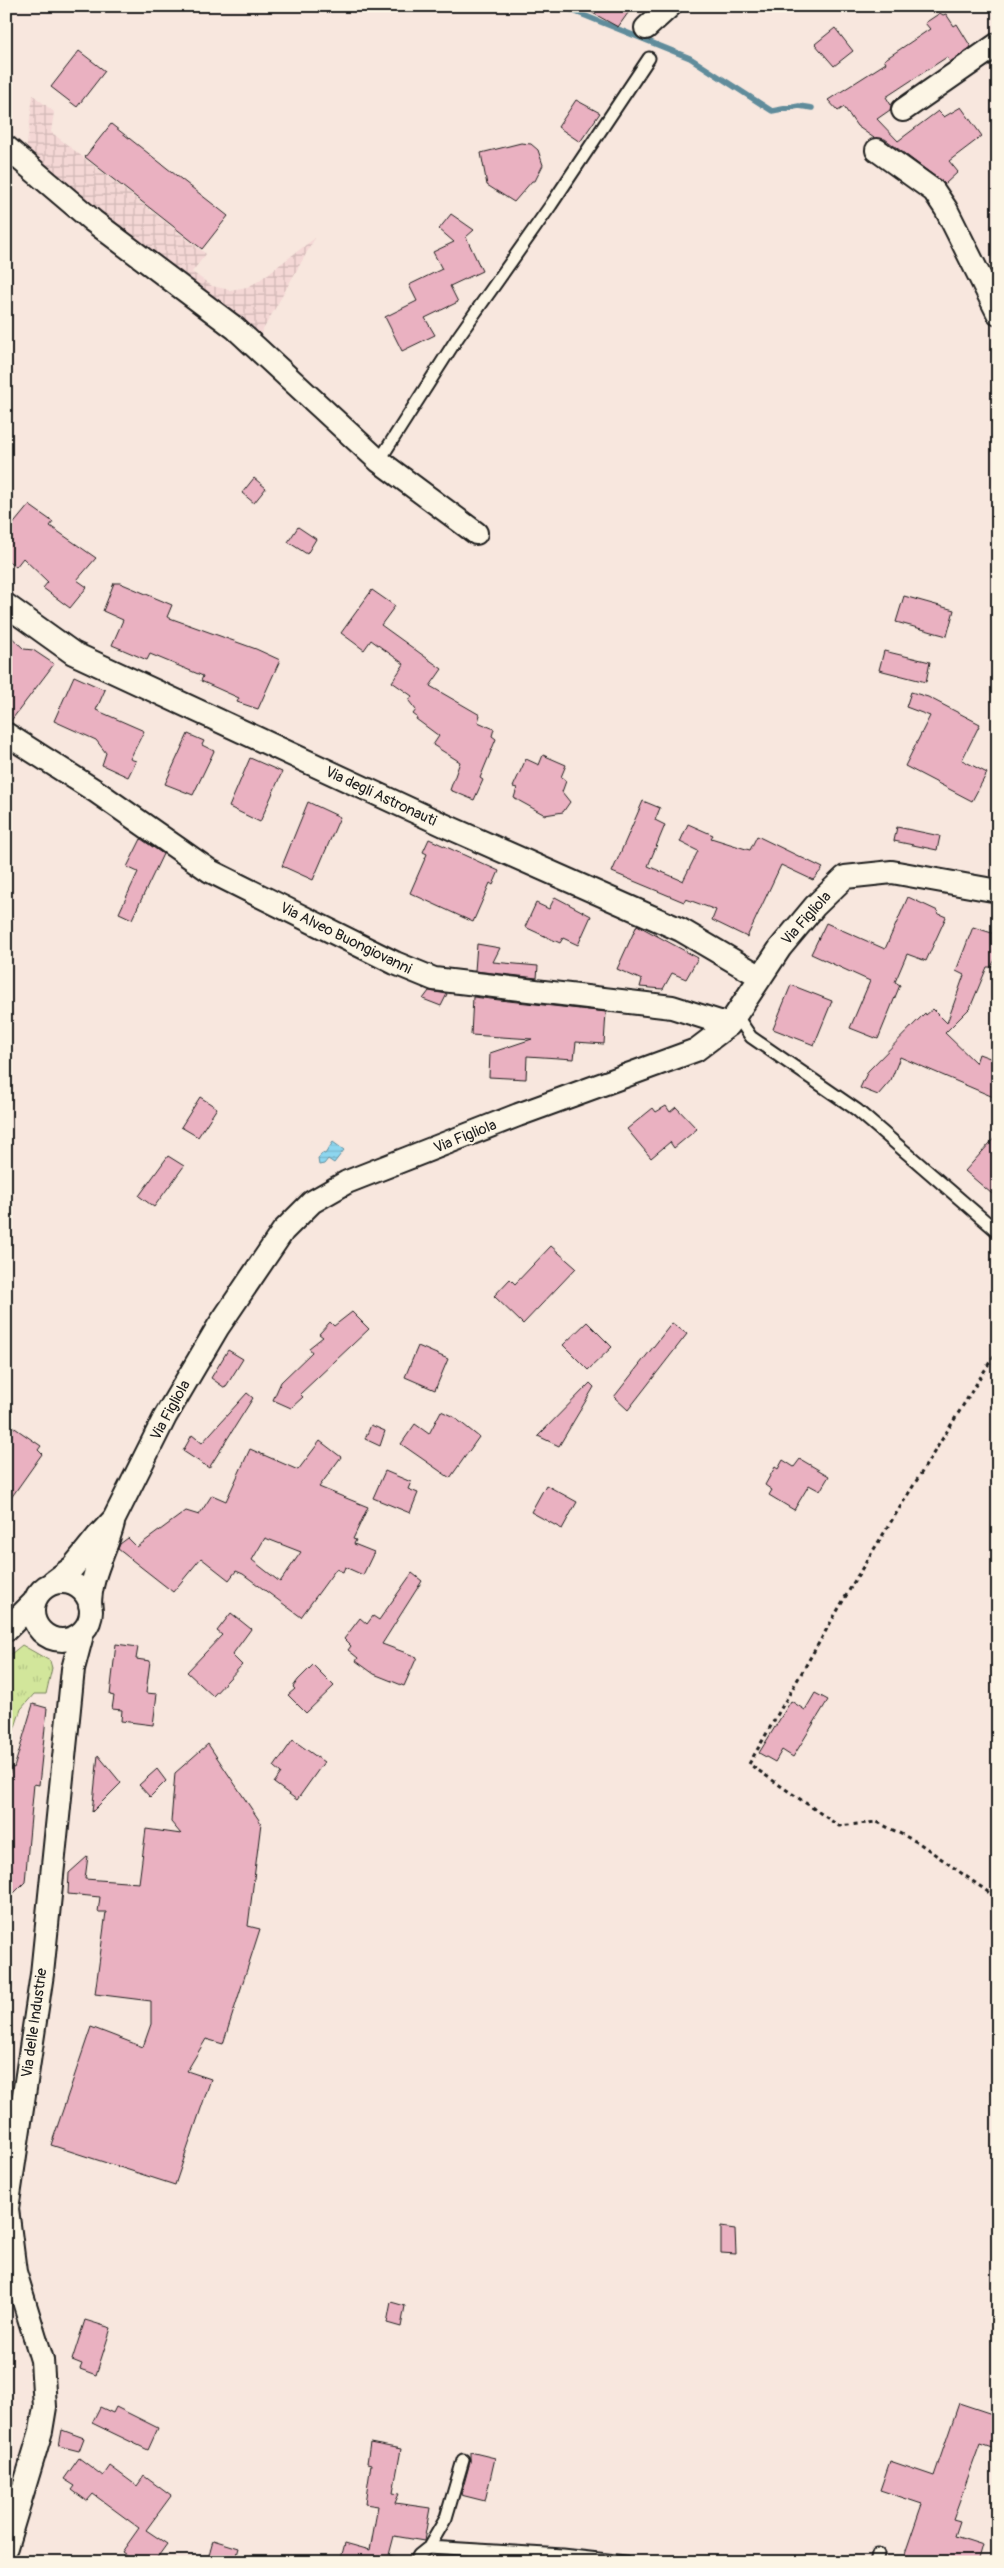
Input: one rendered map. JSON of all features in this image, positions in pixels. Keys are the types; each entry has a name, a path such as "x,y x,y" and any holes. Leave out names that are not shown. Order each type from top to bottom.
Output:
{"street":[{"path":"646,28 670,6"},
{"path":"902,110 998,44"},
{"path":"6,147 93,221 235,328 379,461 476,533"},
{"path":"877,150 934,191 946,209 998,313"},
{"name":"Via degli Astronauti","path":"6,605 73,653 446,826 681,930 761,977"},
{"name":"Via Alveo Buongiovanni","path":"6,734 97,792 210,872 395,963 434,979 672,1007 733,1020"},
{"name":"Via Figliola","path":"53,1582 73,1567 114,1519 165,1417 218,1327 283,1231 312,1202 329,1191 383,1168 518,1115 696,1050 733,1020 780,948 815,906 844,877 892,872 998,891"},
{"name":"Via delle Industrie","path":"6,2547 41,2431 45,2407 42,2360 15,2272 7,2209 42,1974 73,1669 83,1631 91,1614 92,1578 108,1542 114,1519"},
{"path":"6,1631 33,1603 44,1587 53,1582 73,1583 81,1589 90,1605"},
{"path":"33,1603 33,1618 49,1635 73,1669"},
{"path":"6,1631 49,1635 67,1640 83,1631"}],"lane":[{"path":"379,461 458,336 551,205 650,58"},
{"path":"733,1020 751,1037 857,1110 998,1232"},
{"path":"415,2562 419,2555 429,2547 446,2518 463,2460"},
{"path":"429,2547 562,2555 625,2562"}],"path":[{"path":"998,1349 858,1575 749,1764 839,1826 877,1822 919,1843 998,1899"}],"shaded area":[{"path":"33,95 54,112 51,132 206,254 192,272 212,286 230,290 247,287 257,282 315,238 260,335 26,153"}],"green space":[{"path":"22,1645 50,1661 52,1668 46,1694 34,1694 21,1709 6,1754 6,1658"}],"water":[{"path":"333,1142 344,1150 334,1163 328,1159 324,1164 319,1165 318,1159 322,1153 325,1154"}],"building":[{"path":"580,6 633,6 618,27"},
{"path":"940,13 946,14 954,26 957,24 971,47 950,62 947,57 886,97 891,105 890,110 877,119 898,141 938,111 944,117 961,107 982,136 949,161 958,172 945,184 885,139 874,138 857,126 844,107 838,111 828,100 886,63 884,60 930,29 925,23"},
{"path":"835,28 853,51 834,66 815,44"},
{"path":"79,51 105,71 77,107 51,87"},
{"path":"576,100 600,113 580,142 558,127"},
{"path":"111,124 228,216 202,249 85,157"},
{"path":"521,143 531,144 538,150 543,165 535,181 532,181 514,202 487,185 481,153"},
{"path":"451,214 474,230 466,237 482,271 450,286 458,302 425,318 435,335 402,351 385,317 417,301 409,285 442,269 433,252 454,242 439,229"},
{"path":"254,478 266,488 254,503 242,493"},
{"path":"29,505 53,522 50,526 96,558 77,580 87,587 70,608 43,588 48,582 23,558 16,567 6,559 6,533"},
{"path":"298,527 316,539 307,554 288,542"},
{"path":"114,583 120,583 172,605 167,617 256,649 280,660 258,709 237,702 239,698 201,681 203,676 150,654 147,660 112,645 123,620 103,611"},
{"path":"372,590 395,606 381,625 442,669 430,686 480,715 478,722 494,729 492,736 496,739 480,778 483,780 474,800 450,790 460,762 433,745 439,736 416,719 417,717 413,714 416,710 409,701 412,696 392,682 404,664 371,640 364,650 341,633"},
{"path":"904,596 954,610 947,636 896,622"},
{"path":"6,632 24,649 33,650 54,664 10,722 6,721"},
{"path":"884,651 930,662 926,682 879,670"},
{"path":"74,676 105,690 96,710 144,731 130,759 136,761 128,777 102,765 106,753 96,740 54,721"},
{"path":"911,692 928,697 980,724 962,760 987,773 972,801 905,766 930,716 906,707"},
{"path":"188,734 204,741 202,745 214,751 193,795 165,784"},
{"path":"543,755 566,765 561,777 566,781 562,792 570,802 563,812 545,815 514,798 517,788 513,787 526,759 539,765"},
{"path":"250,758 282,772 260,822 229,807"},
{"path":"643,801 660,808 655,820 665,825 648,866 683,881 698,851 680,842 688,824 713,835 711,838 750,850 757,836 823,868 813,880 781,865 747,937 712,920 716,910 686,899 684,902 612,872"},
{"path":"308,802 340,817 313,880 282,866"},
{"path":"897,827 940,836 937,850 894,841"},
{"path":"141,839 163,854 132,919 119,913 138,872 127,867"},
{"path":"429,839 499,871 493,885 490,883 473,922 410,893 427,854 423,852"},
{"path":"555,897 591,916 578,945 563,938 560,943 525,927 536,903 549,909"},
{"path":"908,897 938,911 937,913 946,917 926,961 907,954 895,982 900,985 878,1039 850,1028 870,981 811,954 826,923 885,949"},
{"path":"637,925 698,958 686,979 672,973 663,989 640,987 642,980 617,969"},
{"path":"973,927 998,935 998,954 991,967 987,967 970,1008 945,1033 976,1063 979,1054 998,1061 998,1099 900,1057 891,1080 878,1095 860,1088 868,1071 925,1013 926,1015 933,1009 947,1023 964,975 956,971"},
{"path":"477,944 500,948 493,962 538,966 537,978 475,971"},
{"path":"791,985 832,1001 814,1045 773,1029"},
{"path":"429,991 447,994 441,1006 423,999"},
{"path":"473,997 606,1012 604,1044 576,1042 574,1059 527,1056 526,1079 489,1077 490,1053 532,1039 471,1035"},
{"path":"200,1097 217,1108 198,1137 181,1127"},
{"path":"666,1106 670,1112 676,1107 697,1129 674,1148 670,1142 651,1158 627,1129 653,1108 656,1112"},
{"path":"998,1134 998,1199 965,1171"},
{"path":"168,1156 184,1166 154,1207 139,1196"},
{"path":"551,1246 576,1268 523,1324 494,1296 510,1279 515,1284"},
{"path":"352,1312 369,1329 300,1394 303,1397 291,1408 273,1400 281,1382 312,1352 309,1348 323,1337 319,1334 330,1322 334,1326"},
{"path":"587,1322 612,1347 588,1370 563,1345"},
{"path":"672,1323 687,1334 628,1410 614,1397"},
{"path":"418,1346 448,1359 435,1390 405,1377"},
{"path":"228,1350 243,1359 225,1388 211,1378"},
{"path":"590,1383 594,1387 559,1446 538,1436"},
{"path":"247,1393 253,1398 209,1468 183,1451 192,1435 202,1443"},
{"path":"441,1411 454,1417 479,1437 450,1478 401,1444 415,1424 429,1434"},
{"path":"6,1422 41,1446 38,1450 42,1454 6,1505"},
{"path":"371,1425 385,1431 380,1446 365,1439"},
{"path":"320,1441 341,1457 319,1487 368,1507 353,1539 356,1540 354,1544 374,1552 363,1575 345,1567 343,1572 336,1569 301,1617 243,1574 236,1571 229,1580 201,1558 173,1592 118,1549 120,1544 128,1538 137,1547 186,1511 199,1515 212,1495 226,1501 250,1449 298,1470","holes":["265,1538 301,1552 280,1582 252,1560"]},
{"path":"800,1459 829,1476 820,1491 809,1485 794,1510 769,1495 772,1490 765,1485 775,1467 778,1469 783,1460 794,1467"},
{"path":"385,1471 411,1482 408,1489 418,1493 410,1513 373,1498"},
{"path":"546,1485 577,1502 562,1529 531,1512"},
{"path":"412,1573 422,1581 382,1644 417,1657 404,1686 374,1674 356,1661 358,1658 348,1650 351,1646 344,1639 360,1618 367,1624 373,1616 379,1620"},
{"path":"231,1613 251,1629 232,1655 242,1665 213,1696 187,1672 222,1635 217,1631"},
{"path":"116,1644 138,1647 136,1659 150,1661 146,1693 157,1694 153,1725 121,1721 122,1710 112,1709 114,1696 110,1695"},
{"path":"313,1665 334,1686 306,1713 288,1695 295,1689 293,1687 298,1680"},
{"path":"815,1693 828,1700 793,1757 782,1750 775,1762 759,1753 791,1701 805,1710"},
{"path":"33,1704 47,1708 39,1785 34,1784 25,1882 6,1901 6,1782 12,1767 14,1768"},
{"path":"293,1740 324,1762 297,1800 274,1783 281,1773 274,1767"},
{"path":"208,1744 261,1823 248,1926 260,1929 223,2044 206,2039 187,2071 211,2079 175,2185 51,2145 91,2027 143,2047 151,2024 151,2001 95,1994 106,1912 98,1912 100,1897 68,1894 69,1873 88,1856 85,1879 139,1883 146,1829 181,1834 171,1822 175,1773"},
{"path":"98,1755 121,1783 92,1812"},
{"path":"157,1769 166,1781 150,1797 139,1785"},
{"path":"721,2227 735,2229 736,2254 721,2253"},
{"path":"391,2302 405,2306 401,2327 387,2323"},
{"path":"85,2320 111,2328 96,2375 80,2369 82,2364 72,2360"},
{"path":"959,2403 998,2416 998,2450 980,2444 953,2519 960,2521 955,2536 983,2545 978,2562 902,2562 922,2504 880,2490 890,2461 934,2476"},
{"path":"100,2407 113,2413 116,2407 158,2428 148,2450 92,2423"},
{"path":"62,2430 84,2438 79,2451 59,2446"},
{"path":"370,2443 401,2449 393,2493 399,2494 395,2503 430,2508 424,2541 394,2536 389,2555 396,2557 396,2562 340,2562 345,2543 370,2550 378,2506 365,2504 371,2464 367,2463"},
{"path":"470,2452 495,2458 485,2501 461,2495 470,2462"},
{"path":"79,2458 103,2476 110,2466 137,2486 144,2476 171,2496 146,2530 167,2544 154,2562 136,2562 122,2552 139,2528 93,2494 87,2501 72,2490 75,2486 64,2479"},
{"path":"213,2540 239,2548 235,2562 207,2562"}],"waterway":[{"path":"561,6 690,58 772,111 799,106 812,108"}]}
